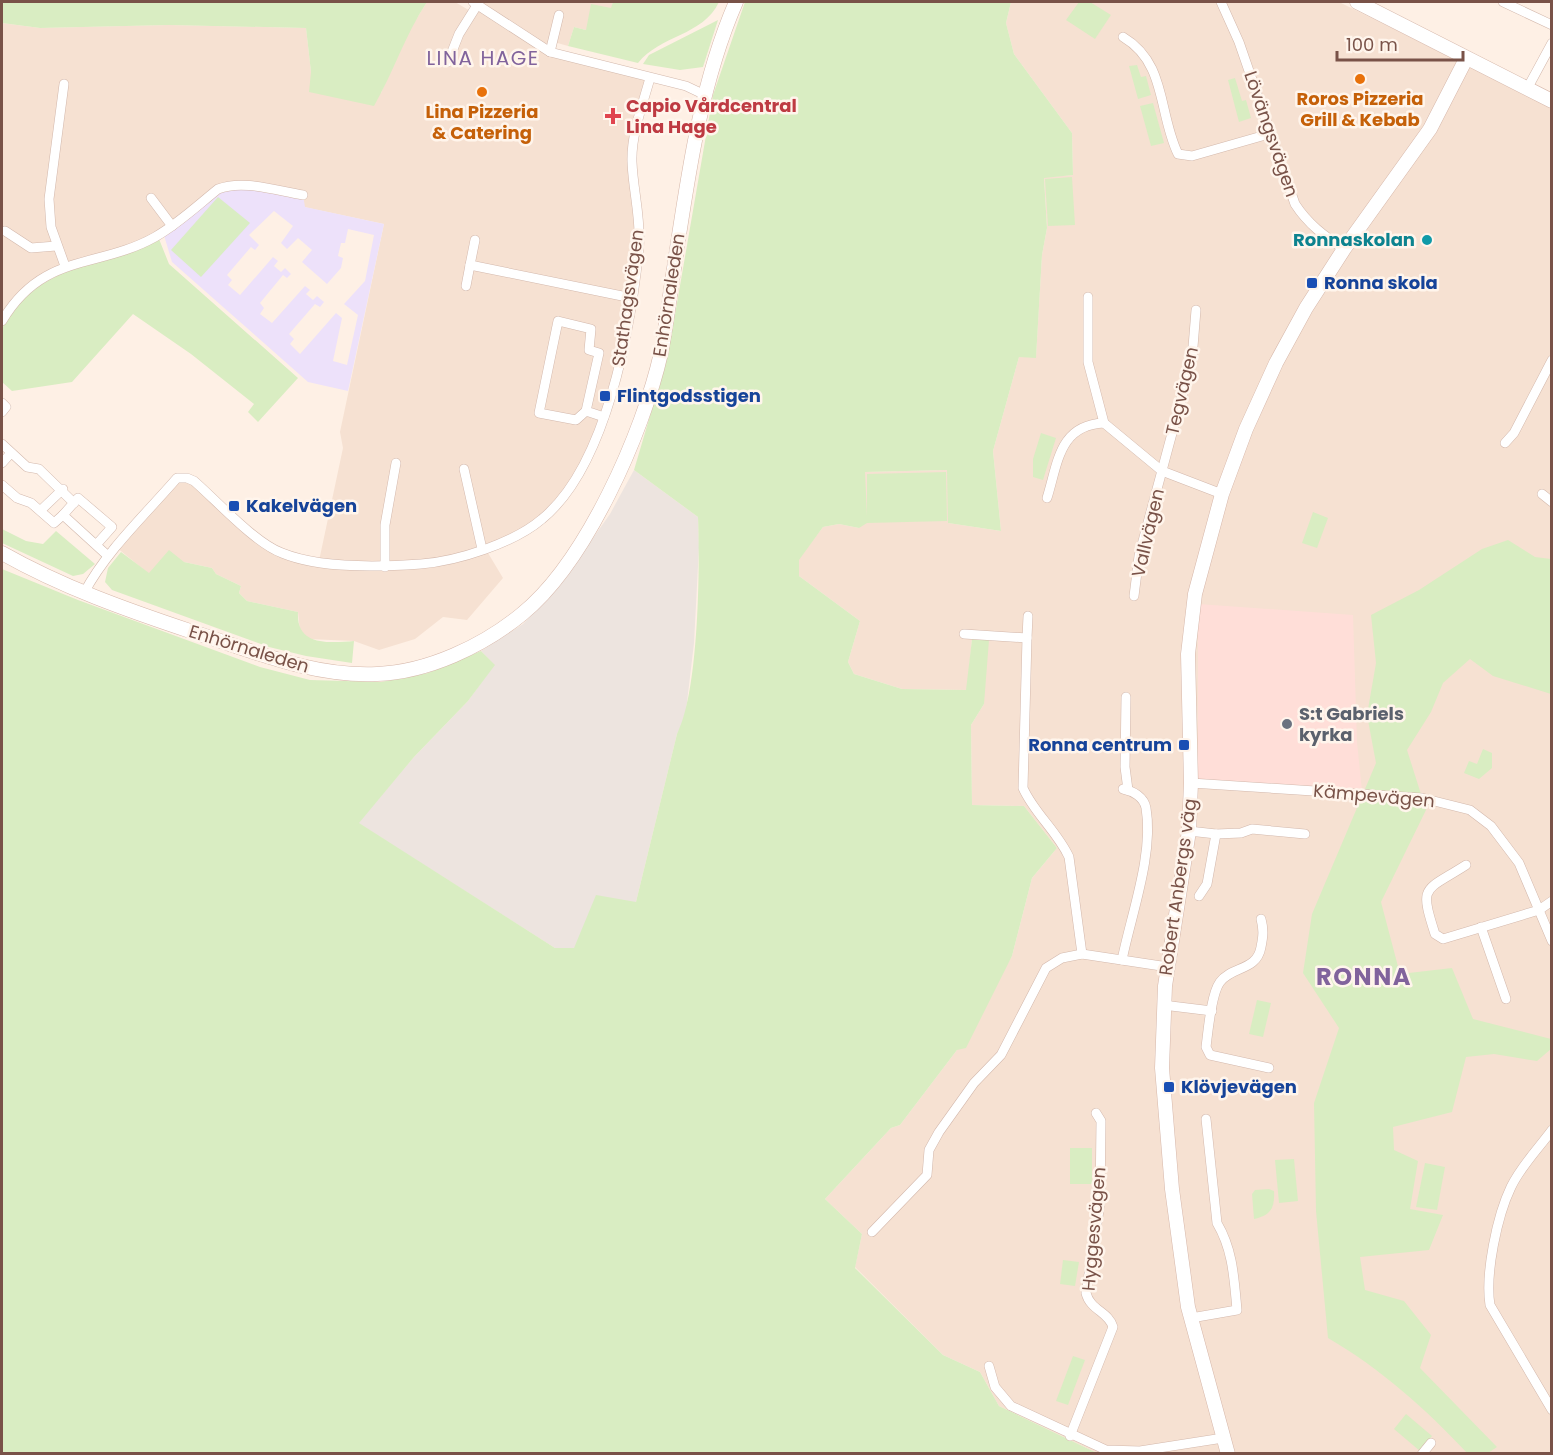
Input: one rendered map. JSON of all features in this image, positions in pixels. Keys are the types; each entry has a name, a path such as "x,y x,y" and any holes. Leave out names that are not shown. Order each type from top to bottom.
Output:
{"street":[{"path":"448,62 459,34 476,2 550,52 686,86 705,95"},
{"name":"Enhörnaleden","path":"2,553 45,577 84,593 308,669 377,674 426,665 476,644 523,614 562,570 598,512 624,464 649,395 661,352 685,193 705,95 736,2"},
{"name":"Lövängsvägen","path":"1221,2 1239,42 1286,183 1301,212 1317,231 1344,249"},
{"path":"1357,2 1551,101"},
{"path":"1503,2 1551,25"},
{"path":"550,52 559,15"},
{"path":"1123,37 1142,51 1154,70 1178,154 1192,156 1269,134"},
{"path":"1527,89 1551,43"},
{"name":"Robert Anbergs väg","path":"1228,1454 1191,1318 1172,1189 1162,1068 1168,967 1189,831 1190,628 1202,564 1222,494 1261,393 1306,308 1344,249 1430,129 1466,59"},
{"name":"Stathagsvägen","path":"108,556 177,478 187,478 200,486 266,544 282,553 330,563 385,567 435,563 524,533 552,509 569,488 584,461 604,417 615,381 632,298 639,235 633,146 650,78"},
{"path":"64,84 49,199 51,227 65,266"},
{"path":"2,321 29,288 65,266 154,238 218,189 240,184 303,195"},
{"path":"151,198 172,226"},
{"path":"5,231 31,248 56,246"},
{"path":"466,286 476,240"},
{"path":"470,265 632,298"},
{"path":"1088,297 1088,362 1104,423 1162,471 1222,494"},
{"name":"Tegvägen","path":"1162,471 1192,359 1196,310"},
{"path":"558,321 591,329 589,350 599,353 586,411 576,420 538,413 558,321"},
{"path":"1505,443 1514,433 1551,360"},
{"path":"586,411 604,417"},
{"path":"1047,498 1065,440 1078,430 1104,423"},
{"path":"2,444 27,467 39,469 63,489 63,494 74,503"},
{"path":"2,463 11,453"},
{"path":"385,567 385,525 396,463"},
{"path":"464,469 482,549"},
{"name":"Vallvägen","path":"1134,596 1139,556 1162,471"},
{"path":"2,485 17,498 31,503 54,523 78,498 112,527 96,545"},
{"path":"40,510 63,489"},
{"path":"1542,494 1551,502"},
{"path":"63,515 108,556 84,593"},
{"path":"1028,616 1023,788 1029,802 1063,843 1069,857 1082,954"},
{"path":"964,634 1027,638"},
{"path":"1122,960 1146,848 1146,806 1138,795 1125,789 1126,697"},
{"name":"Kämpevägen","path":"1191,783 1422,798 1463,807 1491,826 1519,862 1551,941"},
{"path":"1189,831 1216,834 1241,833 1252,829 1305,834"},
{"path":"1199,896 1207,884 1216,834"},
{"path":"1466,865 1428,889 1425,901 1435,934 1443,939 1539,910 1551,902"},
{"path":"1261,919 1264,930 1259,956 1251,965 1230,973 1218,983 1206,1047 1210,1055 1269,1068"},
{"path":"1481,927 1506,999"},
{"path":"872,1232 927,1175 929,1150 939,1132 974,1083 1001,1055 1039,977 1053,962 1082,954 1168,967"},
{"path":"1164,1005 1212,1011"},
{"name":"Hyggesvägen","path":"1070,1436 1113,1327 1111,1320 1089,1302 1086,1293 1101,1187 1101,1121 1096,1113"},
{"path":"1191,1318 1236,1310 1233,1263 1224,1236 1216,1222 1206,1119"},
{"path":"1551,1130 1510,1188 1498,1232 1488,1291 1490,1305 1551,1410"},
{"path":"989,1366 995,1387 1011,1406 1070,1436 1106,1450 1124,1452 1175,1448 1223,1438"},
{"path":"1422,1454 1431,1443"}],"shaded area":[{"path":"427,2 455,2 472,12 473,2 613,2 612,8 586,30 574,27 568,46 554,42 550,52 650,78 633,146 639,245 615,381 584,461 544,518 485,548 503,578 467,620 443,617 415,639 379,650 354,641 308,639 300,632 298,612 247,601 239,593 241,586 216,574 212,568 184,562 149,574 116,547 177,478 187,478 266,544 319,561 343,448 340,432 384,224 304,207 256,187 154,238 48,275 2,321 2,23 40,28 169,25 306,28 311,72 381,93 405,37"},
{"path":"1011,2 1339,2 1551,107 1551,1453 1097,1453 999,1406 980,1372 943,1355 855,1267 862,1234 825,1199 891,1128 900,1125 957,1050 1012,956 1032,878 1057,848 1024,806 972,805 971,725 984,704 972,639 967,690 902,689 854,674 848,662 860,621 799,576 798,560 823,527 839,524 859,528 865,472 948,470 948,523 1001,531 993,451 1019,357 1036,357 1042,255 1047,228 1044,177 1073,175 1072,133 1014,54 1006,23"},
{"path":"227,186 303,195 305,207 384,224 348,391 308,382 172,262 163,232","holes":["274,211 293,226 281,243 287,249 298,238 312,250 302,262 327,284 341,268 343,258 338,256 341,243 345,243 348,229 374,235 365,281 344,304 358,315 347,365 333,361 342,318 336,313 300,354 290,344 294,339 289,334 315,304 320,307 324,302 317,296 313,300 306,294 310,290 305,286 272,323 260,314 264,308 260,303 283,275 287,278 291,274 285,268 281,272 274,266 278,261 273,257 240,295 228,285 232,280 227,275 251,247 255,250 259,245 249,235"]},
{"path":"634,470 698,517 699,547 694,643 685,719 677,734 636,902 574,948 555,948 358,823 414,757 468,701 494,665 481,651 523,624 556,590 610,514"},
{"name":"Ronna centrum","path":"1198,604 1353,615 1357,742 1362,791 1198,782"}],"green space":[{"path":"2,2 427,2 412,27 374,106 309,92 311,72 306,28 169,25 40,28 2,23"},
{"path":"613,2 719,2 703,22 658,46 638,63 568,46 574,27 586,30 591,4 611,8"},
{"path":"745,2 1011,2 1006,23 1014,54 1072,133 1073,175 1044,178 1047,228 1042,255 1036,358 1019,357 993,451 1001,531 948,523 947,470 865,472 867,516 867,474 946,472 947,521 867,523 859,528 839,524 823,527 799,560 799,576 860,621 848,662 854,674 902,689 966,690 972,639 989,640 984,704 971,725 972,805 1024,806 1057,848 1032,878 1012,956 966,1048 957,1050 900,1125 891,1128 825,1199 862,1234 855,1268 943,1355 980,1372 999,1406 1097,1453 2,1453 2,569 78,600 260,667 310,680 381,682 428,673 481,651 495,665 468,701 414,757 359,823 555,948 574,948 596,895 636,902 690,689 698,597 699,539 698,517 634,470 668,355 713,95"},
{"path":"1079,2 1090,2 1111,15 1095,39 1066,20"},
{"path":"718,20 703,67 680,70 643,64 649,55"},
{"path":"1137,65 1141,77 1146,76 1151,95 1138,99 1129,66"},
{"path":"1235,78 1242,101 1246,100 1251,118 1239,122 1228,80"},
{"path":"1153,103 1164,143 1151,146 1140,106"},
{"path":"1072,177 1075,225 1048,226 1045,179"},
{"path":"218,197 250,223 201,277 171,250"},
{"path":"159,239 169,264 298,378 258,422 248,412 254,404 191,354 133,314 72,382 12,391 2,382 2,332 10,313 25,297 44,283 68,271"},
{"path":"1041,433 1056,438 1043,480 1033,477 1033,459"},
{"path":"1313,512 1328,518 1317,548 1302,543"},
{"path":"2,529 26,541 43,544 56,531 95,564 83,574 73,576 2,543"},
{"path":"1508,540 1535,557 1551,559 1551,694 1493,676 1470,659 1443,683 1431,712 1407,750 1426,810 1381,902 1400,974 1452,968 1473,1019 1551,1039 1551,1049 1537,1061 1494,1054 1466,1057 1452,1112 1393,1127 1394,1150 1418,1161 1410,1209 1443,1215 1429,1250 1360,1257 1365,1290 1404,1301 1431,1335 1420,1368 1497,1447 1488,1453 1467,1453 1384,1376 1328,1338 1316,1211 1314,1103 1339,1028 1303,973 1312,914 1376,763 1367,715 1376,663 1371,615 1419,590 1482,549"},
{"path":"169,550 184,562 212,568 216,574 241,586 239,593 247,601 298,612 302,631 308,637 324,642 354,641 352,663 306,656 269,647 112,590 105,582 108,568 121,552 149,573"},
{"path":"1483,749 1492,753 1492,768 1479,779 1464,773 1469,761 1477,764"},
{"path":"1257,1000 1271,1003 1263,1037 1249,1034"},
{"path":"1070,1148 1092,1148 1092,1184 1070,1184"},
{"path":"1294,1159 1298,1201 1279,1203 1275,1160"},
{"path":"1425,1163 1445,1167 1437,1210 1416,1207"},
{"path":"1255,1190 1274,1191 1271,1210 1254,1219 1252,1194"},
{"path":"1063,1260 1079,1262 1075,1286 1060,1284"},
{"path":"1073,1356 1085,1360 1068,1405 1056,1401"},
{"path":"1406,1414 1432,1436 1420,1451 1394,1429"}],"place":[{"name":"Roros Pizzeria Grill & Kebab","path":"1360,79"},
{"name":"Lina Pizzeria & Catering","path":"482,92"},
{"name":"Capio Vårdcentral Lina Hage","path":"613,116"},
{"name":"Ronnaskolan","path":"1427,240"},
{"name":"Ronna skola","path":"1312,283"},
{"name":"Flintgodsstigen","path":"605,396"},
{"name":"Kakelvägen","path":"234,506"},
{"name":"S:t Gabriels kyrka","path":"1287,724"},
{"name":"Ronna centrum","path":"1184,745"},
{"name":"Klövjevägen","path":"1169,1087"}],"district":[{"name":"LINA HAGE","path":"483,58"},
{"name":"RONNA","path":"1364,977"}]}
